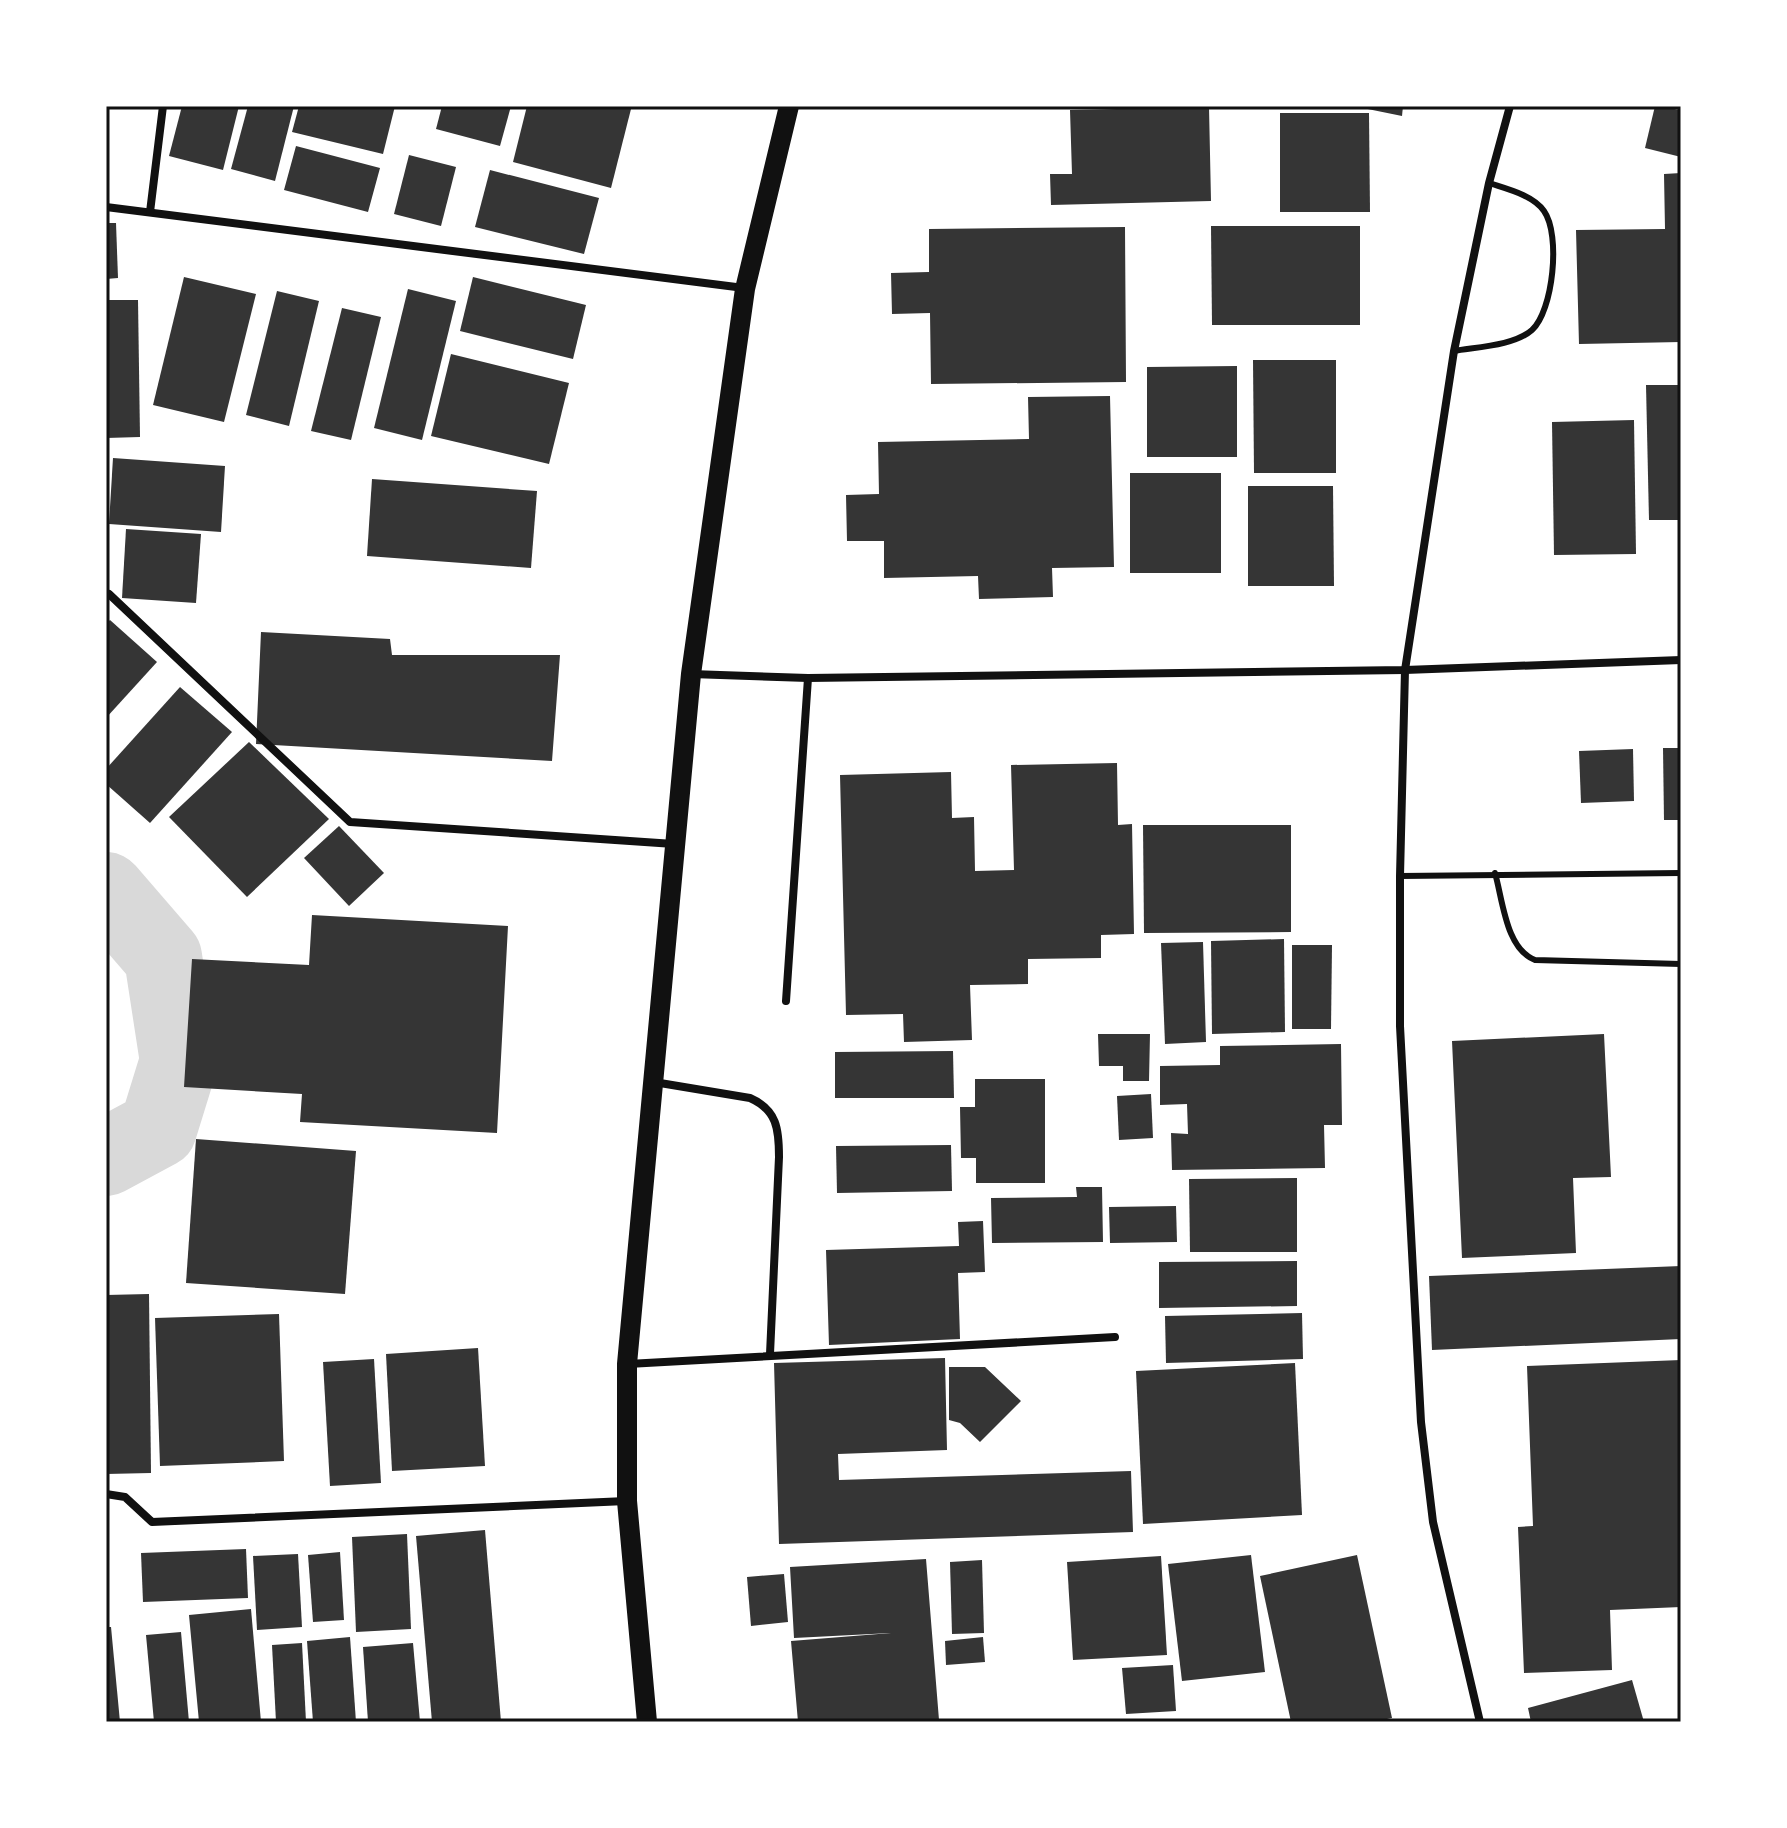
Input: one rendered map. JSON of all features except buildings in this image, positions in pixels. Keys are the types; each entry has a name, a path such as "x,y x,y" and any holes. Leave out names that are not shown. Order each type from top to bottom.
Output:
{"main road":[{"path":"647,1722 627,1501 627,1364 691,674 745,289 789,106"}],"street":[{"path":"150,212 163,106"},
{"path":"1480,1722 1433,1522 1421,1422 1400,1026 1400,876 1405,670 1454,351 1489,183 1510,106"},
{"path":"106,207 745,289"},
{"path":"109,594 350,822 675,844"},
{"path":"691,674 808,678 1405,670 1681,660"},
{"path":"786,1001 808,678"},
{"path":"653,1082 750,1098 768,1108 774,1116 779,1135 779,1157 770,1354"},
{"path":"627,1364 1115,1337"},
{"path":"106,1494 125,1497 152,1522 627,1501"}],"lane":[{"path":"1454,351 1501,343 1530,332 1547,310 1552,238 1545,212 1525,196 1489,183"},
{"path":"1495,873 1515,946 1524,956 1535,960 1681,964"},
{"path":"1400,876 1681,873"}],"waterway":[{"path":"106,891 163,957 179,1061 158,1129 106,1157"}]}
